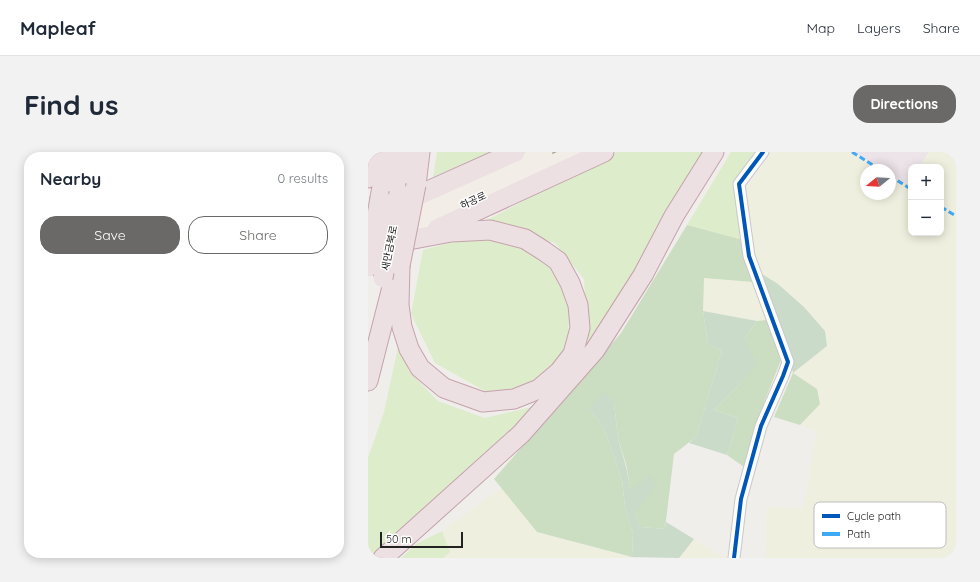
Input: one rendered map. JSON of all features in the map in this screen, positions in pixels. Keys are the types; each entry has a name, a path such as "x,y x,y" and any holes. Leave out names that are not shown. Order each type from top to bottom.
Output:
{"highway":[{"path":"368,178 374,152"},
{"name":"새만금북로","path":"368,344 376,272 380,198 388,152"},
{"name":"새만금북로","path":"376,272 407,189 406,152"},
{"path":"414,240 451,232 490,230 525,238 558,261 570,283 578,304 580,328 573,354 559,372 539,389 514,399 483,402 444,388 420,368 409,349 402,327 399,305 400,266 407,189 420,152"},
{"path":"368,218 515,152"},
{"path":"368,259 414,240 604,152"},
{"path":"384,558 521,434 594,350 643,274 674,216 714,152"},
{"path":"368,381 390,290 400,266"}],"main road":[{"name":"하공로","path":"368,231 466,191 544,152"},
{"name":"하공로","path":"368,245 441,215 577,152"}],"street":[{"path":"734,558 741,499 761,426 788,362 749,256 740,184 763,152"}],"shaded area":[{"path":"853,152 929,152 921,164 908,164 908,185 896,178 896,164 874,164"}],"green space":[{"path":"437,152 491,152 433,177"},
{"path":"617,152 709,152 614,307 588,342 584,279 555,243 487,220"},
{"path":"731,152 756,152 737,178 743,240 687,225"},
{"path":"771,152 853,152 874,164 860,164 860,200 896,200 896,178 908,185 901,197 908,186 908,236 944,236 944,164 922,164 929,152 956,152 956,558 766,558 767,507 803,509 817,432 800,425 820,404 817,389 793,373 827,345 778,284 759,272 749,223 747,189"},
{"path":"687,225 743,240 753,282 704,278 703,311 708,344 722,351 696,437 674,454 665,529 640,527 635,513 626,464 618,439 614,402 589,408 603,426 622,480 625,506 633,534 632,557 537,532 494,479 621,333"},
{"path":"460,240 511,241 549,267 570,304 567,350 537,382 490,394 435,363 411,314 423,250"},
{"path":"759,272 778,284 804,307 825,331 827,346 793,373 781,329"},
{"path":"704,278 753,282 759,295 766,320 757,321 703,311"},
{"path":"703,311 757,321 744,339 757,364 741,383 714,410 738,418 727,455 689,443 696,437 722,351 708,344"},
{"path":"766,320 781,360 765,400 744,467 727,455 738,418 714,410 741,383 744,339 757,321"},
{"path":"400,338 408,370 438,401 485,418 540,405 378,558 368,558 368,458 384,412"},
{"path":"793,373 817,389 820,404 800,425 774,417"},
{"path":"604,392 614,402 618,439 631,490 650,475 656,485 635,513 640,527 665,529 666,522 694,539 679,558 632,557 633,534 625,506 622,480 603,426 589,408"},
{"path":"502,488 537,532 633,558 443,558 450,552 442,531"},
{"path":"442,531 450,552 443,558 401,558 416,544"},
{"path":"694,539 725,558 679,558"}],"marked path":[{"path":"852,152 871,164"},
{"path":"896,180 908,187"},
{"path":"944,209 956,216"}],"cycle path":[{"path":"734,558 741,499 761,426 788,362 749,256 739,184 763,152"}]}
